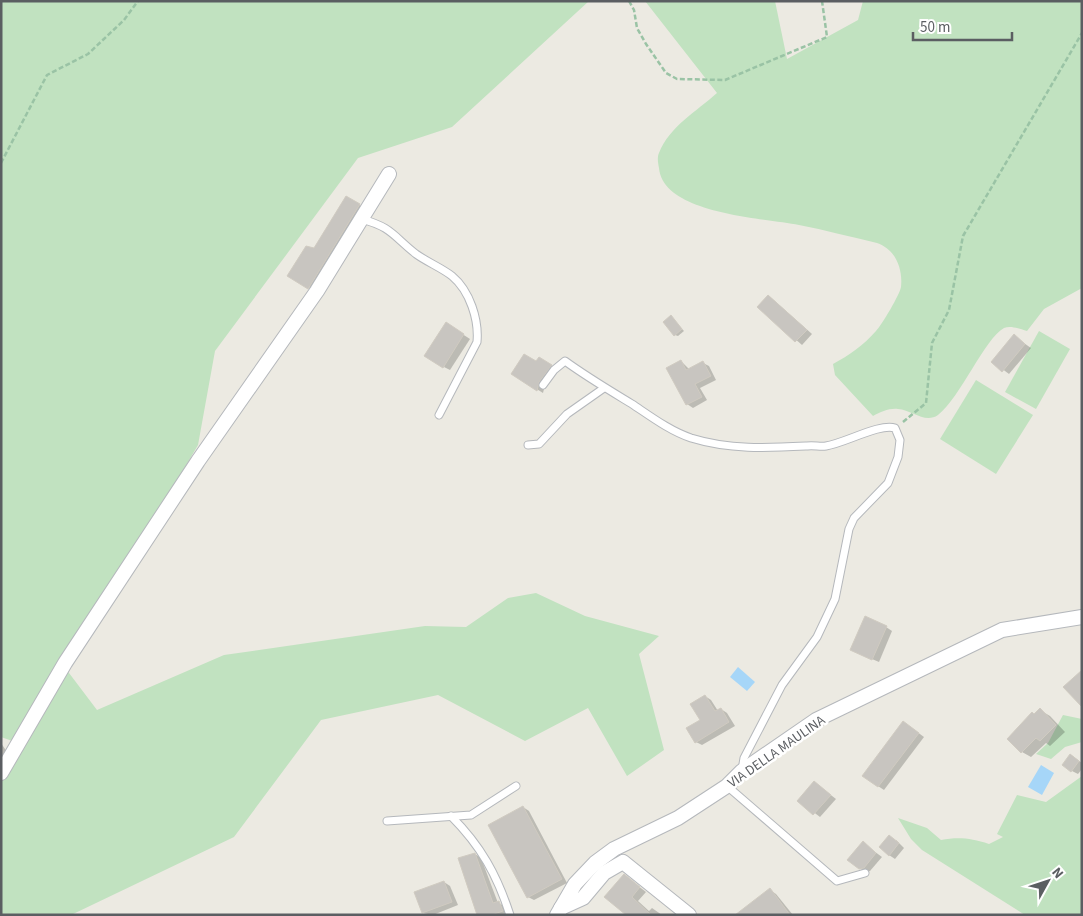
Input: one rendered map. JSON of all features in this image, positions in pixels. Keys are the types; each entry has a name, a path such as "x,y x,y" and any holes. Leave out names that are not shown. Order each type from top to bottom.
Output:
{"street":[{"path":"1,773 65,663 198,461 317,291 389,174"},
{"name":"VIA DELLA MAULINA","path":"559,911 575,884 595,863 614,849 678,818 726,786 742,771 816,720 1002,630 1082,617"},
{"path":"559,911 583,898 604,873 623,862 689,915"}],"lane":[{"path":"361,219 386,228 414,253 451,275 463,289 475,315 479,329 477,342 439,416"},
{"path":"543,385 554,370 565,361 604,388 690,438 735,448 781,449 825,446 859,437 873,430 890,426 895,428 900,440 898,457 888,483 854,518 835,600 817,637 782,685 744,758 742,771"},
{"path":"528,445 539,444 567,414 604,388"},
{"path":"388,821 471,815 516,786"},
{"path":"726,786 837,881 865,873"},
{"path":"451,816 470,835 499,882 510,915"}],"path":[{"path":"1,162 48,75 88,54 124,20 138,1"},
{"path":"629,1 634,10 638,28 666,74 677,79 725,80 826,37 822,1"},
{"path":"895,428 926,403 932,343 949,310 963,236 1082,33"}],"green space":[{"path":"1,1 589,1 452,127 358,158 215,351 198,445 66,669 97,710 224,655 425,626 466,627 508,598 536,593 585,616 659,636 639,654 664,750 627,776 588,708 525,741 438,695 321,720 234,837 71,915 1,915 1,776 18,743 1,737"},
{"path":"645,1 775,1 787,59 858,20 863,1 1082,1 1082,288 1044,309 1027,331 1007,327 997,334 989,343 955,396 938,415 928,418 895,409 873,416 835,375 833,364 850,354 879,328 898,296 901,287 901,273 896,260 889,250 877,243 799,225 740,216 696,204 678,195 665,183 659,168 658,155 669,135 717,93"},
{"path":"1039,331 1070,349 1036,409 1005,392"},
{"path":"976,380 1033,415 996,474 940,439"},
{"path":"1063,715 1082,719 1082,742 1065,747 1051,759 1036,754 1048,743"},
{"path":"1082,776 1082,915 1025,915 922,850 911,839 898,818 927,828 941,840 965,839 989,844 1003,837 997,834 1017,795 1046,802"}],"water":[{"path":"738,667 755,682 747,691 730,677"},
{"path":"1041,765 1054,773 1042,795 1028,787"}],"building":[{"path":"346,196 360,204 308,289 287,276 306,246 314,248"},
{"path":"768,295 807,330 795,342 757,307"},
{"path":"671,315 682,329 674,336 663,322"},
{"path":"446,322 464,334 443,368 424,356"},
{"path":"1014,334 1025,344 1002,372 991,362"},
{"path":"524,354 536,361 539,357 552,365 539,382 537,391 511,374"},
{"path":"681,360 686,370 703,361 711,376 695,384 702,397 686,405 666,368"},
{"path":"865,616 887,626 872,660 850,650"},
{"path":"1082,670 1082,707 1063,687"},
{"path":"705,695 715,711 721,708 729,722 695,743 686,728 700,720 690,704"},
{"path":"1040,708 1056,725 1040,741 1036,738 1021,753 1007,739 1032,712 1034,714"},
{"path":"903,721 919,733 878,787 862,776"},
{"path":"1070,754 1079,761 1071,772 1062,765"},
{"path":"814,781 831,795 813,815 797,801"},
{"path":"523,806 562,879 527,898 488,825"},
{"path":"889,835 899,843 889,856 879,847"},
{"path":"863,841 876,853 864,868 859,869 847,860"},
{"path":"475,853 493,903 499,901 503,911 491,915 477,915 458,858"},
{"path":"624,874 640,887 632,897 651,915 626,915 604,897"},
{"path":"444,881 452,902 422,913 414,892"},
{"path":"770,888 790,915 735,915"}]}
